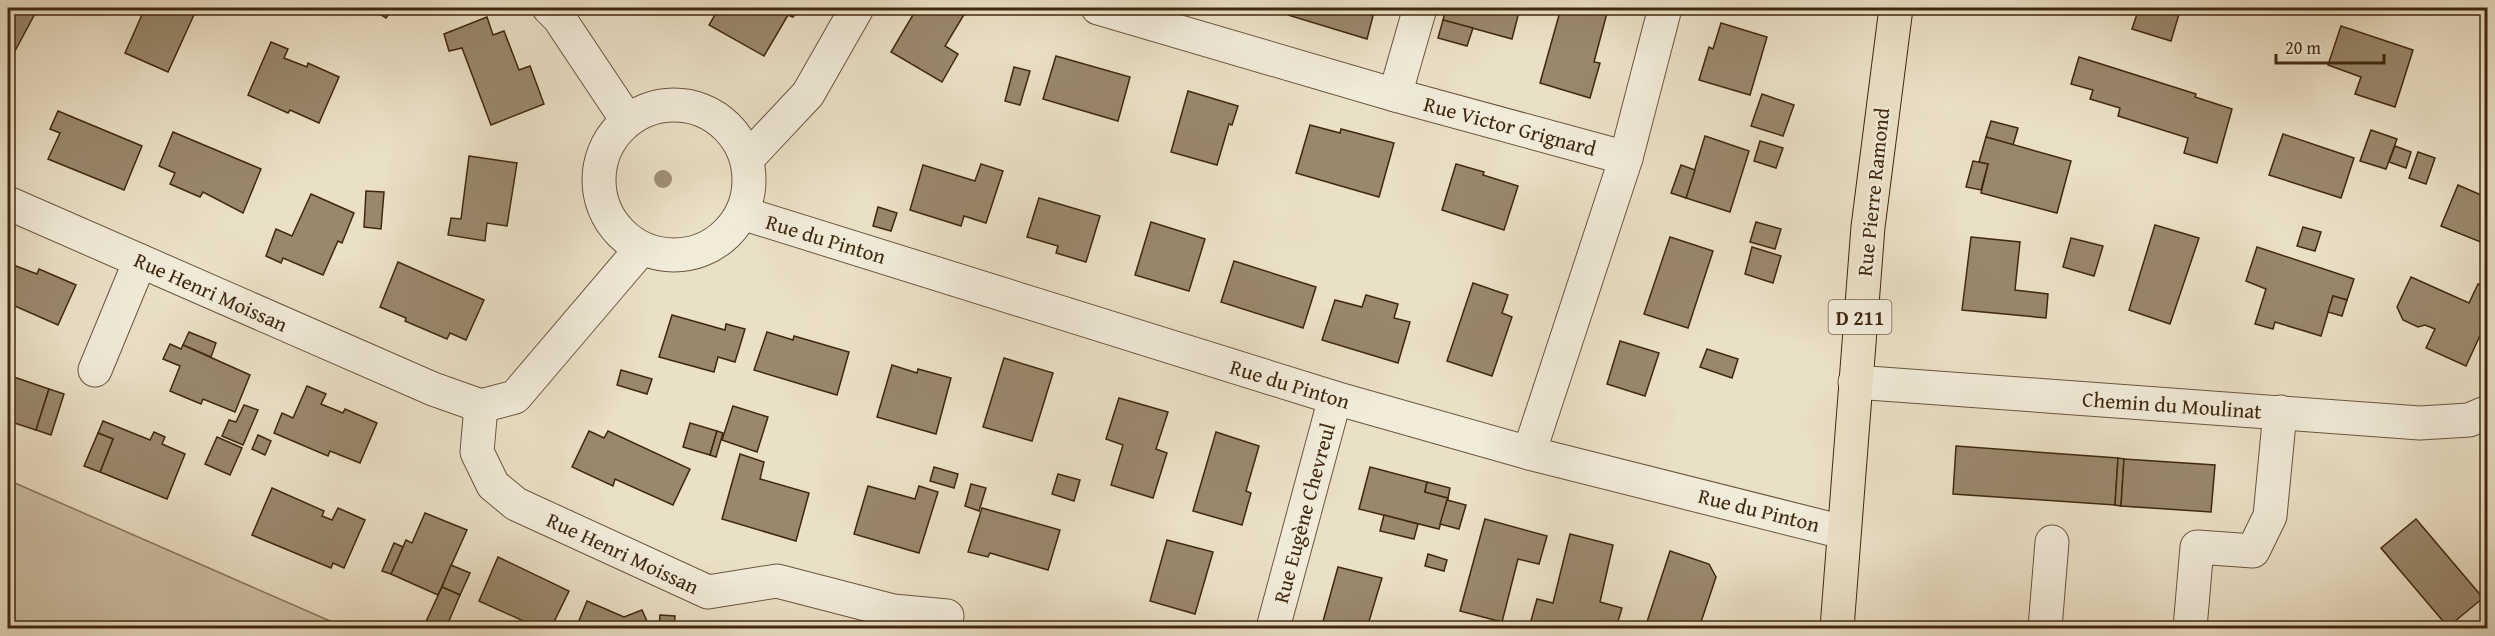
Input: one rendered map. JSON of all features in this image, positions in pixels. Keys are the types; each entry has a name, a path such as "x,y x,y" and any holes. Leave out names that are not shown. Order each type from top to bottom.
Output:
{"main road":[{"name":"Rue Pierre Ramond","path":"1843,628 1844,532 1868,227 1896,8"}],"street":[{"path":"549,8 559,18 627,120"},
{"path":"747,159 808,94 856,8"},
{"name":"Rue Victor Grignard","path":"1098,8 1157,16 1395,95 1626,158 1530,453"},
{"path":"1395,95 1420,8"},
{"path":"1626,158 1665,8"},
{"name":"Rue du Pinton","path":"666,104 687,106 707,112 724,124 738,140 747,159 750,177 748,196 742,213 728,234 708,248 684,255 660,255 641,249 617,230 604,209 598,185 600,161 610,138 627,120 645,110 666,104"},
{"name":"Rue Henri Moissan","path":"8,203 433,389 481,406 477,452 493,484 516,504 708,592 777,581 893,611 947,616"},
{"name":"Rue du Pinton","path":"742,213 1335,398 1530,453 1844,532"},
{"path":"481,406 515,397 641,249"},
{"path":"95,370 140,261"},
{"name":"Chemin du Moulinat","path":"1855,382 2420,423 2469,420 2487,412"},
{"name":"Rue Eugène Chevreul","path":"1273,628 1335,398"},
{"path":"2190,628 2197,547 2253,551 2270,516 2280,412"},
{"path":"2045,628 2052,542"}],"shaded area":[{"path":"8,480 346,628 8,628"}],"building":[{"path":"8,8 38,8 8,64"},
{"path":"145,8 197,8 168,72 125,53"},
{"path":"370,8 393,8 386,18"},
{"path":"719,8 799,8 793,17 788,15 764,56 709,25"},
{"path":"917,8 968,8 945,46 958,54 942,82 891,52"},
{"path":"1290,8 1375,8 1367,39 1288,15"},
{"path":"1429,8 1520,8 1512,39 1443,20 1445,13"},
{"path":"1561,8 1590,8 1607,13 1594,62 1600,63 1590,98 1540,83"},
{"path":"2139,8 2160,8 2179,14 2171,41 2132,29"},
{"path":"487,17 493,35 504,31 519,70 530,66 544,104 491,125 462,48 449,51 444,34"},
{"path":"1443,20 1473,28 1467,46 1438,38"},
{"path":"1721,23 1767,37 1750,95 1699,80 1709,47 1713,49"},
{"path":"2341,26 2413,50 2395,107 2355,94 2361,77 2328,65"},
{"path":"271,42 288,49 284,58 307,67 308,63 339,77 319,123 290,110 288,113 248,95"},
{"path":"1056,56 1130,77 1118,121 1043,99"},
{"path":"2079,57 2196,94 2195,97 2232,109 2217,163 2184,153 2188,138 2118,116 2120,108 2090,99 2093,90 2071,84"},
{"path":"1014,67 1030,71 1020,105 1005,101"},
{"path":"1188,91 1238,106 1232,125 1229,124 1217,165 1171,152"},
{"path":"1762,94 1794,105 1783,136 1751,126"},
{"path":"58,111 142,146 124,190 48,159 60,133 50,129"},
{"path":"1991,121 2018,128 2013,145 1986,137"},
{"path":"1310,125 1340,133 1341,129 1394,143 1379,197 1296,173"},
{"path":"2371,130 2397,139 2386,169 2360,161"},
{"path":"173,132 261,169 243,213 203,192 200,197 170,184 175,173 159,166"},
{"path":"2283,134 2354,158 2341,198 2269,175"},
{"path":"1705,136 1749,151 1730,212 1686,198"},
{"path":"1986,137 2071,161 2057,213 1981,193 1988,164 1979,162"},
{"path":"1760,141 1783,148 1776,168 1754,161"},
{"path":"2395,146 2411,152 2406,168 2389,162"},
{"path":"2418,152 2435,158 2426,184 2409,178"},
{"path":"469,156 517,163 507,226 487,223 485,241 448,235 451,218 461,219"},
{"path":"1973,161 1988,164 1981,190 1966,187"},
{"path":"981,164 1003,171 986,223 964,216 961,226 910,210 923,165 975,181"},
{"path":"1456,164 1484,172 1483,175 1518,186 1504,230 1442,210"},
{"path":"1681,165 1695,170 1686,198 1671,193"},
{"path":"2458,185 2488,198 2488,245 2441,226"},
{"path":"366,191 384,192 381,229 364,227"},
{"path":"311,194 354,213 342,243 338,241 323,275 283,258 281,263 266,256 276,229 292,236"},
{"path":"1039,198 1100,216 1086,262 1056,253 1058,246 1027,237"},
{"path":"878,207 897,213 891,231 873,226"},
{"path":"1151,222 1205,239 1189,291 1135,275"},
{"path":"1756,222 1781,229 1775,249 1750,242"},
{"path":"2155,225 2199,238 2170,324 2129,310"},
{"path":"2303,227 2321,232 2315,251 2297,246"},
{"path":"1670,237 1713,251 1688,328 1644,314"},
{"path":"1971,237 2020,242 2015,290 2048,294 2046,318 1962,310"},
{"path":"2071,238 2103,246 2094,276 2063,267"},
{"path":"1752,247 1781,256 1773,283 1745,274"},
{"path":"2257,247 2354,279 2347,300 2333,296 2321,336 2275,322 2273,329 2255,324 2266,289 2246,281"},
{"path":"1234,261 1316,287 1303,328 1221,302"},
{"path":"398,262 484,300 466,340 450,333 447,339 405,321 406,318 380,307"},
{"path":"8,263 37,274 39,269 76,285 58,325 8,303"},
{"path":"2411,277 2469,303 2478,284 2488,288 2488,318 2466,366 2426,348 2435,329 2425,325 2418,327 2403,320 2397,307"},
{"path":"1473,283 1508,295 1502,313 1512,317 1492,376 1447,361"},
{"path":"1366,295 1398,304 1394,318 1410,322 1398,363 1322,340 1335,300 1362,307"},
{"path":"2333,296 2347,300 2342,316 2328,312"},
{"path":"672,315 725,330 726,324 745,329 735,362 718,357 714,372 659,357"},
{"path":"189,332 216,343 211,357 183,345"},
{"path":"767,332 793,340 794,336 849,352 837,395 754,370"},
{"path":"1620,341 1659,353 1645,396 1607,384"},
{"path":"170,344 181,349 183,345 250,375 235,412 203,399 201,404 170,391 180,366 163,359"},
{"path":"1707,349 1738,359 1732,378 1700,367"},
{"path":"1004,358 1053,373 1032,441 983,427"},
{"path":"892,365 917,373 918,369 951,378 936,434 877,417"},
{"path":"621,370 652,379 647,394 617,385"},
{"path":"8,375 49,389 36,430 8,421"},
{"path":"307,386 326,394 321,404 343,413 345,409 377,423 360,463 330,451 328,456 274,433 282,413 293,418"},
{"path":"49,389 64,394 51,435 36,430"},
{"path":"1119,398 1168,412 1156,449 1167,453 1153,498 1111,485 1123,445 1106,439"},
{"path":"244,405 258,410 243,445 222,436 229,420 236,422"},
{"path":"733,406 768,417 757,452 722,440"},
{"path":"103,421 150,440 154,432 165,437 162,444 185,454 167,499 100,472 113,439 98,433"},
{"path":"690,423 717,431 710,455 683,447"},
{"path":"589,431 604,438 608,431 690,469 673,505 615,479 613,486 572,467"},
{"path":"717,431 723,433 716,457 710,455"},
{"path":"1216,432 1259,446 1246,491 1251,493 1242,525 1193,511"},
{"path":"98,433 113,439 100,472 84,466"},
{"path":"258,435 271,441 265,455 252,449"},
{"path":"217,437 242,448 230,475 205,464"},
{"path":"1956,446 2118,458 2115,505 1953,494"},
{"path":"740,454 764,462 760,479 809,493 796,541 722,519"},
{"path":"2118,458 2124,459 2121,506 2115,505"},
{"path":"2124,459 2215,465 2211,512 2121,506"},
{"path":"934,467 958,474 954,488 930,481"},
{"path":"1370,467 1427,482 1425,492 1448,498 1439,529 1359,509"},
{"path":"1058,474 1080,480 1074,501 1052,494"},
{"path":"1427,482 1450,488 1448,498 1425,492"},
{"path":"971,484 986,488 979,511 965,506"},
{"path":"868,486 915,499 919,486 938,492 919,553 854,534"},
{"path":"272,488 324,511 322,516 332,520 338,508 365,520 344,568 333,563 331,568 252,535"},
{"path":"1447,500 1466,505 1459,529 1440,524"},
{"path":"982,508 1060,530 1048,570 990,553 988,557 968,552"},
{"path":"425,513 467,530 438,595 391,574 406,540 412,543"},
{"path":"1384,515 1418,524 1414,539 1380,531"},
{"path":"1485,519 1547,536 1539,564 1518,559 1502,622 1460,611"},
{"path":"2416,519 2483,598 2448,627 2381,548"},
{"path":"1570,534 1613,545 1600,602 1622,608 1616,628 1529,628 1537,599 1553,603"},
{"path":"1167,540 1213,552 1195,614 1150,601"},
{"path":"394,543 403,547 391,574 382,571"},
{"path":"1670,551 1709,564 1716,577 1699,628 1658,628 1646,625"},
{"path":"1428,554 1447,560 1444,571 1425,566"},
{"path":"498,557 569,591 551,628 539,628 479,601"},
{"path":"451,565 470,573 460,595 442,587"},
{"path":"1338,567 1382,578 1367,628 1333,628 1322,625"},
{"path":"442,587 460,595 446,628 423,628"},
{"path":"587,601 624,617 642,610 650,628 576,628"},
{"path":"660,615 675,616 674,628 659,628"}]}
